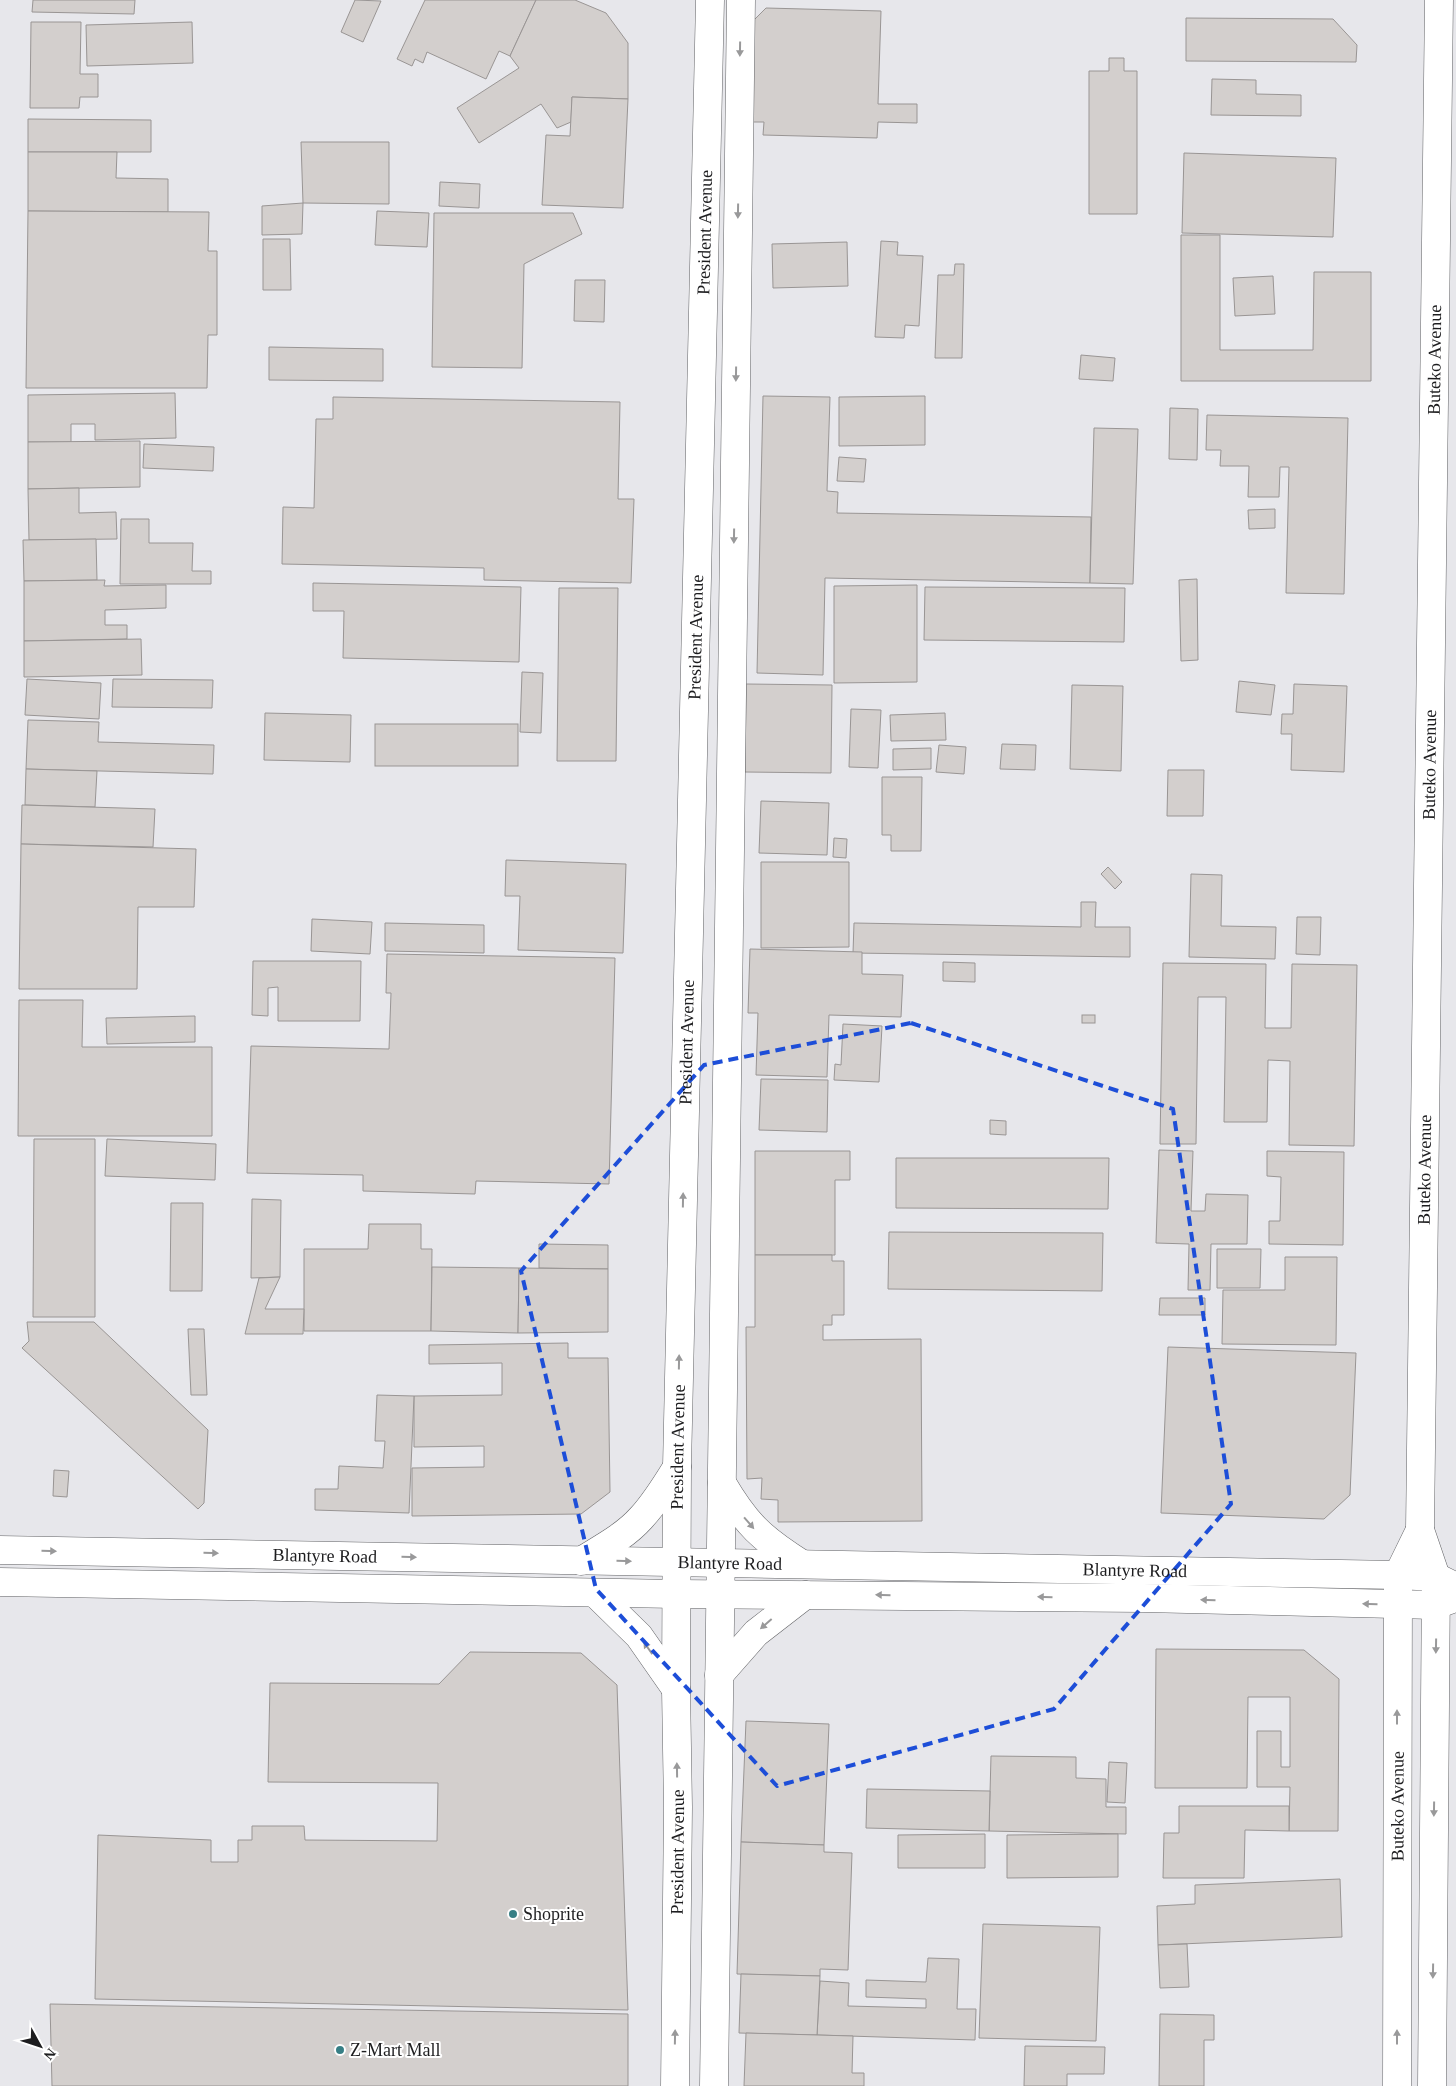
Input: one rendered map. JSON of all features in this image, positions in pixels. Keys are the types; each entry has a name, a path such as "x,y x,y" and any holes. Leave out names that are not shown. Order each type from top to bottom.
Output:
{"street":[{"name":"President Avenue","path":"675,2086 678,1807 676,1689 677,1467 710,0"},
{"name":"President Avenue","path":"714,2086 741,0"},
{"name":"Buteko Avenue","path":"1397,2086 1398,1576 1420,1530 1439,0"},
{"path":"582,1561 621,1536 642,1518 677,1467"},
{"path":"722,1483 738,1510 754,1529 776,1547 802,1564"},
{"name":"Buteko Avenue","path":"1420,1530 1446,1582 1432,2086"},
{"name":"Blantyre Road","path":"0,1550 1398,1576 1446,1582"},
{"name":"Blantyre Road","path":"0,1582 596,1593 1144,1598 1398,1605 1446,1601"},
{"path":"596,1593 640,1636 676,1689"},
{"path":"719,1674 756,1633 805,1595"}],"highlighted area":[{"path":"911,1023 1173,1109 1231,1504 1054,1709 777,1786 596,1589 521,1271 704,1065"}],"building":[{"path":"33,0 135,0 134,14 32,12"},
{"path":"355,0 381,1 363,42 341,32"},
{"path":"425,0 536,0 510,56 499,51 486,79 427,52 423,63 415,59 412,66 397,59"},
{"path":"536,0 575,0 606,13 628,43 628,99 572,97 571,122 557,128 541,104 479,143 457,108 519,68 510,56"},
{"path":"766,8 881,11 878,104 917,104 917,123 878,122 877,138 763,135 764,122 746,122 749,25"},
{"path":"1186,18 1333,19 1357,45 1356,62 1186,61"},
{"path":"31,22 81,22 80,74 98,74 98,97 80,97 79,108 30,108"},
{"path":"192,22 193,63 87,66 86,25"},
{"path":"1109,58 1124,58 1124,71 1137,71 1137,214 1089,214 1089,71 1109,71"},
{"path":"1212,79 1256,80 1256,94 1301,95 1301,116 1211,115"},
{"path":"572,97 628,99 623,208 542,205 546,135 570,136"},
{"path":"28,119 151,120 151,152 28,152"},
{"path":"301,142 389,142 389,204 303,203"},
{"path":"28,152 117,152 116,178 168,179 168,212 28,211"},
{"path":"1184,153 1336,158 1333,237 1182,233"},
{"path":"440,182 480,184 479,208 439,206"},
{"path":"303,203 302,234 262,235 262,206"},
{"path":"28,211 209,212 208,251 217,251 217,335 208,335 207,388 26,388"},
{"path":"377,211 429,213 427,247 375,245"},
{"path":"434,213 573,213 582,234 524,264 522,368 432,367"},
{"path":"1181,235 1220,235 1220,350 1313,350 1314,272 1371,272 1371,381 1181,381"},
{"path":"263,239 290,239 291,290 263,290"},
{"path":"881,241 898,242 897,255 923,256 919,326 905,325 904,338 875,337"},
{"path":"847,242 848,286 773,288 772,244"},
{"path":"955,264 964,264 962,358 935,358 938,275 954,275"},
{"path":"1273,276 1275,314 1235,316 1233,278"},
{"path":"575,280 605,280 604,322 574,321"},
{"path":"269,347 383,349 383,381 269,380"},
{"path":"1081,355 1115,358 1113,381 1079,379"},
{"path":"175,393 176,438 95,440 95,424 71,424 71,442 28,442 28,395"},
{"path":"763,396 830,397 827,491 838,492 837,513 1091,517 1090,583 825,578 823,675 757,673"},
{"path":"925,396 925,445 839,446 839,397"},
{"path":"333,397 620,402 618,499 634,499 631,583 484,580 484,568 282,564 283,507 314,508 316,419 333,419"},
{"path":"1170,408 1198,409 1197,460 1169,459"},
{"path":"1207,415 1348,418 1344,594 1286,593 1289,467 1280,467 1279,497 1248,497 1249,466 1220,466 1221,450 1206,450"},
{"path":"1094,428 1138,429 1133,584 1090,583"},
{"path":"140,441 140,487 28,489 28,442"},
{"path":"144,444 214,447 213,471 143,468"},
{"path":"839,457 866,459 864,482 837,481"},
{"path":"79,488 79,513 116,512 117,539 29,540 28,489"},
{"path":"1275,509 1275,528 1249,529 1248,510"},
{"path":"121,519 149,519 149,543 193,543 192,571 211,571 211,584 120,584"},
{"path":"96,539 97,580 24,581 23,540"},
{"path":"1197,579 1198,660 1181,661 1179,580"},
{"path":"105,580 104,586 166,585 166,608 105,610 105,625 127,625 127,639 24,641 24,581"},
{"path":"313,583 521,587 519,662 343,658 344,611 313,611"},
{"path":"917,585 917,682 834,683 834,586"},
{"path":"925,587 1125,588 1124,642 924,640"},
{"path":"559,588 618,588 616,761 557,761"},
{"path":"141,639 142,675 24,677 24,641"},
{"path":"522,672 543,673 541,733 520,732"},
{"path":"27,679 101,683 99,719 25,715"},
{"path":"113,679 213,680 212,708 112,707"},
{"path":"1239,681 1275,685 1271,715 1236,712"},
{"path":"746,684 832,685 831,773 745,772"},
{"path":"1294,684 1347,686 1344,772 1291,770 1292,734 1281,734 1282,714 1293,714"},
{"path":"1072,685 1123,686 1121,771 1070,769"},
{"path":"851,709 881,710 878,768 849,767"},
{"path":"265,713 351,715 350,762 264,760"},
{"path":"945,713 946,740 891,741 890,715"},
{"path":"28,720 99,722 98,742 214,745 213,774 26,769"},
{"path":"375,724 518,724 518,766 375,766"},
{"path":"1002,744 1036,745 1035,770 1000,769"},
{"path":"939,745 966,747 964,774 936,772"},
{"path":"931,748 931,769 893,770 893,749"},
{"path":"26,769 97,771 95,807 25,805"},
{"path":"1168,770 1204,770 1203,816 1167,816"},
{"path":"882,777 922,777 921,851 891,851 891,835 882,835"},
{"path":"761,801 829,803 827,855 759,853"},
{"path":"22,805 155,809 153,847 21,844"},
{"path":"834,838 847,839 846,858 833,857"},
{"path":"21,844 196,849 194,907 138,907 137,989 19,989"},
{"path":"506,860 626,864 623,953 518,950 520,896 505,896"},
{"path":"761,862 849,862 849,947 761,948"},
{"path":"1108,867 1122,882 1115,889 1101,874"},
{"path":"1191,874 1222,875 1221,926 1276,927 1275,959 1189,957"},
{"path":"1081,902 1096,902 1095,927 1130,927 1130,957 853,953 854,923 1081,927"},
{"path":"1297,917 1321,917 1320,955 1296,954"},
{"path":"312,919 372,922 370,954 311,951"},
{"path":"385,923 484,925 484,953 385,951"},
{"path":"750,949 862,952 862,974 903,975 901,1017 829,1015 827,1077 756,1075 758,1013 748,1013"},
{"path":"387,954 615,958 609,1184 476,1181 475,1194 363,1191 363,1175 247,1173 251,1046 389,1049 391,993 386,993"},
{"path":"253,961 361,961 360,1021 278,1021 278,987 268,988 268,1016 252,1015"},
{"path":"943,962 975,963 975,982 943,981"},
{"path":"1163,963 1266,964 1265,1028 1291,1028 1292,964 1357,965 1354,1146 1289,1145 1290,1061 1268,1060 1267,1122 1224,1122 1226,997 1198,997 1196,1144 1160,1144"},
{"path":"19,1000 83,1000 82,1047 212,1047 212,1136 18,1136"},
{"path":"1082,1015 1095,1015 1095,1023 1082,1023"},
{"path":"195,1016 195,1042 107,1044 106,1018"},
{"path":"843,1024 882,1026 879,1082 834,1080 835,1064 841,1065"},
{"path":"761,1079 828,1080 827,1132 759,1130"},
{"path":"990,1120 1006,1121 1006,1135 990,1134"},
{"path":"34,1139 95,1139 95,1317 33,1317"},
{"path":"107,1139 216,1144 215,1180 105,1176"},
{"path":"1159,1150 1193,1151 1191,1211 1205,1211 1206,1194 1248,1195 1247,1244 1211,1244 1210,1290 1188,1290 1189,1244 1156,1243"},
{"path":"755,1151 850,1151 850,1180 835,1180 835,1255 755,1255"},
{"path":"1267,1151 1344,1152 1343,1245 1269,1244 1269,1221 1280,1221 1281,1177 1267,1176"},
{"path":"896,1158 1109,1158 1108,1209 896,1208"},
{"path":"252,1199 281,1200 280,1277 251,1278"},
{"path":"171,1203 203,1203 202,1291 170,1291"},
{"path":"369,1224 421,1224 421,1249 432,1249 431,1331 304,1331 304,1249 368,1249"},
{"path":"889,1232 1103,1233 1102,1291 888,1289"},
{"path":"539,1244 608,1245 608,1269 539,1268"},
{"path":"1217,1249 1261,1249 1260,1288 1217,1288"},
{"path":"755,1255 832,1255 832,1261 844,1261 844,1315 832,1315 832,1325 823,1325 823,1340 921,1339 922,1521 778,1522 778,1500 761,1499 762,1478 747,1479 746,1327 755,1327"},
{"path":"1285,1257 1337,1257 1336,1345 1222,1344 1223,1290 1285,1290"},
{"path":"432,1267 519,1268 518,1333 431,1331"},
{"path":"519,1268 608,1269 608,1332 518,1333"},
{"path":"280,1277 265,1309 304,1309 303,1334 245,1334 259,1278"},
{"path":"1160,1298 1205,1298 1205,1315 1159,1315"},
{"path":"27,1322 94,1322 208,1430 204,1503 198,1509 22,1348 29,1341"},
{"path":"188,1329 204,1329 207,1395 191,1395"},
{"path":"568,1343 568,1358 608,1358 610,1492 581,1514 412,1516 412,1468 484,1467 484,1446 414,1447 414,1396 502,1395 502,1363 429,1364 429,1345"},
{"path":"1168,1347 1356,1353 1350,1495 1324,1519 1161,1513"},
{"path":"377,1395 414,1396 409,1513 315,1510 315,1489 338,1489 339,1466 383,1468 385,1441 375,1441"},
{"path":"54,1470 69,1471 67,1497 53,1496"},
{"path":"1156,1649 1304,1650 1339,1679 1338,1831 1289,1831 1290,1787 1257,1787 1257,1731 1281,1731 1281,1767 1290,1767 1290,1697 1248,1697 1247,1788 1155,1788"},
{"path":"470,1652 581,1653 617,1685 628,2010 95,1999 98,1835 211,1840 211,1862 238,1862 238,1840 252,1840 252,1826 304,1826 305,1840 437,1841 438,1783 268,1782 270,1683 439,1684"},
{"path":"746,1721 829,1724 824,1845 741,1842"},
{"path":"991,1756 1076,1757 1076,1778 1106,1779 1106,1807 1126,1807 1126,1834 989,1831"},
{"path":"1109,1762 1127,1763 1125,1803 1107,1802"},
{"path":"867,1789 990,1791 989,1831 866,1828"},
{"path":"1179,1806 1289,1806 1289,1831 1245,1830 1244,1878 1163,1878 1164,1833 1179,1833"},
{"path":"985,1834 985,1868 898,1868 898,1835"},
{"path":"1118,1834 1118,1877 1007,1878 1007,1835"},
{"path":"741,1842 824,1845 824,1852 852,1853 848,1970 820,1969 820,1976 737,1974"},
{"path":"1340,1879 1342,1937 1158,1945 1157,1906 1195,1904 1195,1885"},
{"path":"983,1924 1100,1927 1096,2041 979,2038"},
{"path":"1187,1944 1189,1987 1160,1988 1158,1945"},
{"path":"928,1958 959,1959 957,2009 976,2009 975,2040 817,2035 820,1981 849,1983 848,2006 926,2008 926,1999 866,1997 866,1980 926,1982"},
{"path":"741,1974 820,1976 817,2035 739,2033"},
{"name":"Z-Mart Mall","path":"50,2004 628,2014 628,2086 52,2086"},
{"path":"1160,2014 1214,2015 1214,2040 1204,2040 1204,2086 1159,2086"},
{"path":"746,2033 853,2036 852,2073 864,2073 864,2086 744,2086"},
{"path":"1025,2046 1105,2047 1104,2074 1067,2074 1067,2086 1024,2086"}],"place":[{"name":"Shoprite","path":"513,1914"},
{"name":"Z-Mart Mall","path":"340,2050"}]}
